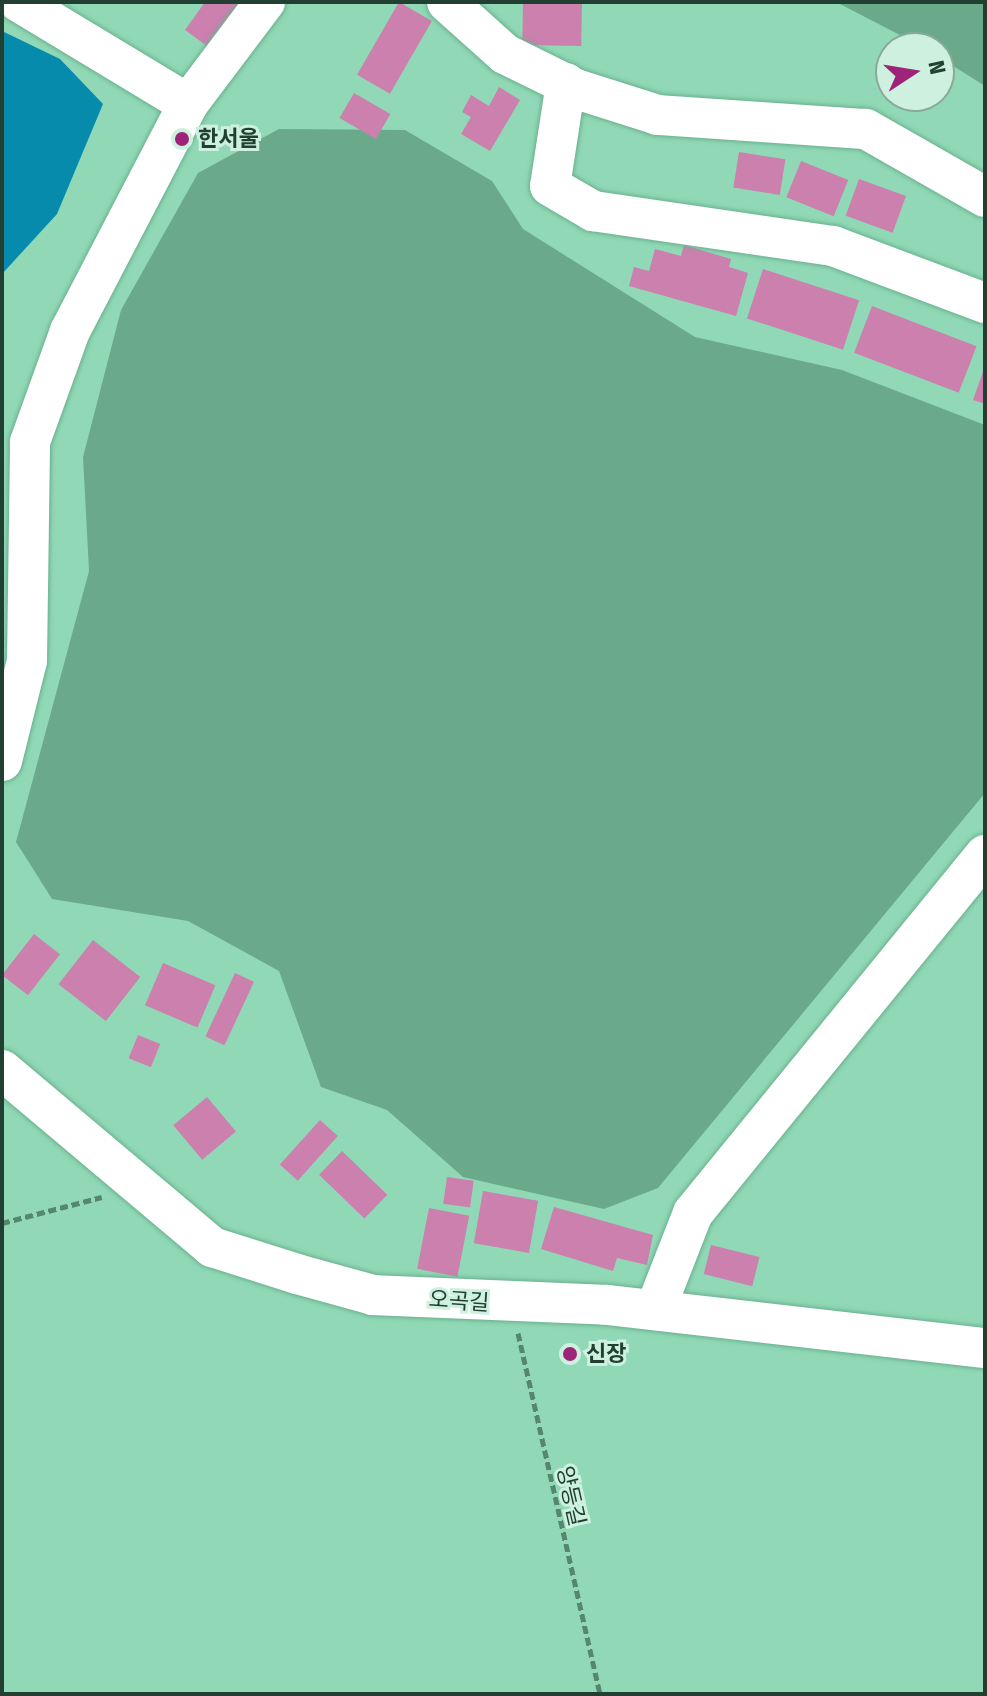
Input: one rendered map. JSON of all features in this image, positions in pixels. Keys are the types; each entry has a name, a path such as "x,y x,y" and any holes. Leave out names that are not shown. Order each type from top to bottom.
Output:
{"street":[{"path":"19,2 188,104"},
{"path":"2,761 13,674 34,564 30,442 70,331 188,104 265,2"},
{"path":"447,2 505,54 566,83 658,115 866,129 985,197"},
{"path":"566,83 550,186 593,211 833,246 985,303"},
{"path":"655,1310 693,1213 985,855"},
{"name":"오곡길","path":"2,1070 212,1247 373,1295 512,1305 655,1310 985,1348"}],"path":[{"path":"2,1223 140,1187"},
{"name":"양등길","path":"512,1305 600,1694"}],"green space":[{"path":"836,2 985,2 985,86 955,67 955,32 894,32"},
{"path":"279,129 405,130 492,181 523,229 695,337 842,370 985,425 985,793 658,1188 604,1209 463,1177 387,1110 321,1087 279,971 188,921 52,899 16,842 89,571 83,457 121,310 198,173"}],"water":[{"path":"2,31 60,59 103,104 57,214 2,274"}],"building":[{"path":"205,2 245,2 211,49 185,30"},
{"path":"399,2 432,21 390,94 357,75"},
{"path":"523,2 582,3 581,46 522,45"},
{"path":"499,87 520,100 490,151 461,134 471,117 462,112 471,95 489,106"},
{"path":"354,93 390,114 376,139 340,118"},
{"path":"739,152 785,159 780,195 733,188"},
{"path":"801,161 848,180 834,216 786,197"},
{"path":"859,179 906,196 893,233 846,216"},
{"path":"684,245 731,259 729,267 748,273 736,316 629,286 634,267 649,271 655,249 681,256"},
{"path":"763,269 859,300 843,350 747,318"},
{"path":"872,306 977,346 959,393 854,353"},
{"path":"985,366 985,404 973,400"},
{"path":"34,934 60,954 28,995 2,975"},
{"path":"93,940 140,977 106,1021 59,984"},
{"path":"163,963 215,985 197,1028 145,1005"},
{"path":"235,973 254,982 224,1045 205,1036"},
{"path":"138,1035 160,1044 151,1067 129,1058"},
{"path":"207,1097 236,1131 202,1160 173,1125"},
{"path":"320,1120 338,1136 298,1181 280,1165"},
{"path":"342,1151 387,1195 364,1219 319,1175"},
{"path":"447,1177 474,1181 470,1207 443,1204"},
{"path":"483,1191 538,1201 529,1253 474,1243"},
{"path":"554,1207 653,1235 647,1265 617,1258 613,1271 541,1249"},
{"path":"429,1208 469,1216 457,1277 417,1269"},
{"path":"711,1245 760,1257 752,1286 704,1274"}],"place":[{"name":"한서울","path":"182,139"},
{"name":"신장","path":"570,1354"}]}
